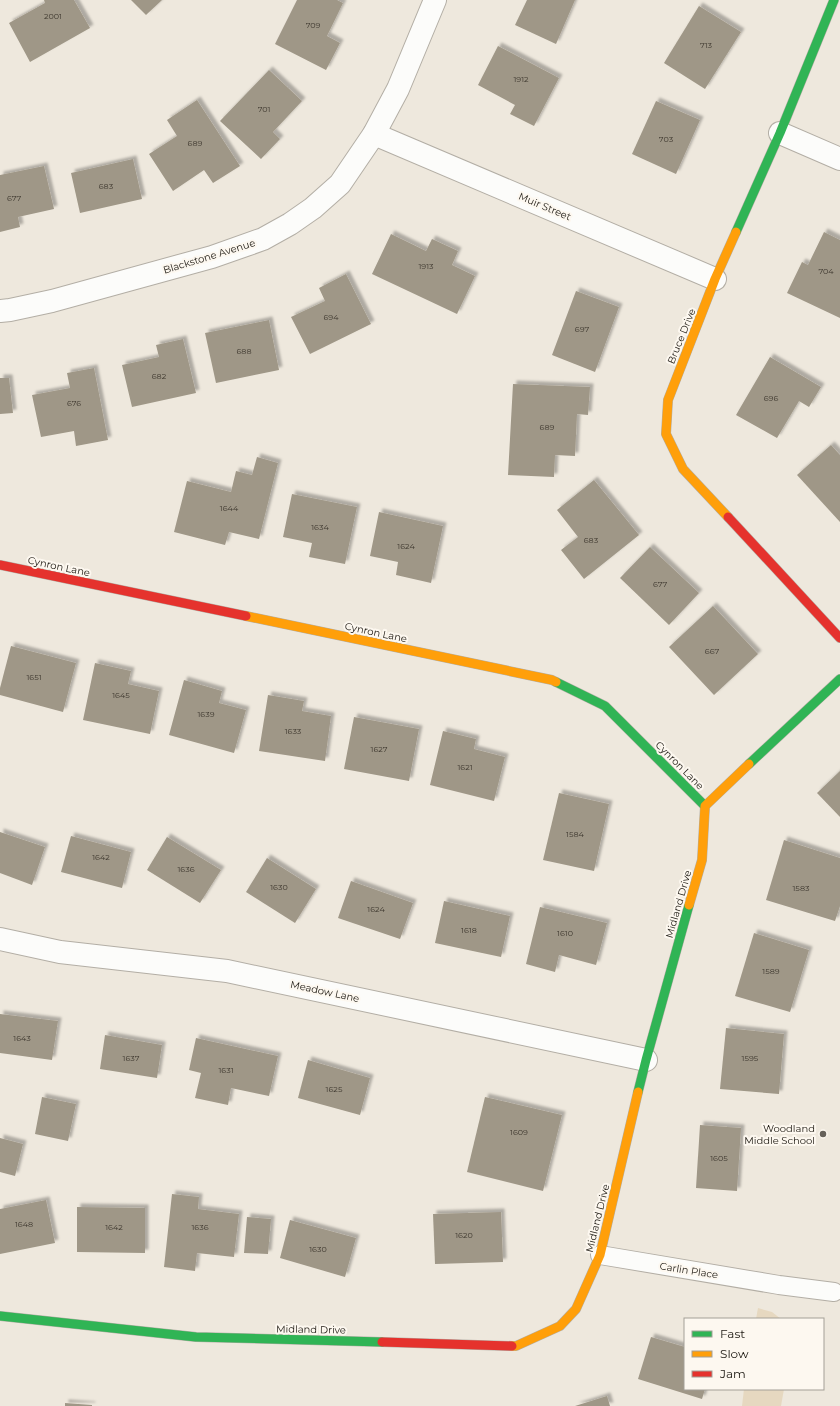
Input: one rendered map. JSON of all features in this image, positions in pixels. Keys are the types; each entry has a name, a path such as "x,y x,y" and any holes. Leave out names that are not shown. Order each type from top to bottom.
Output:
{"street":[{"name":"Blackstone Avenue","path":"0,311 52,301 205,260 263,239 290,224 314,208 340,184 374,134 398,90 435,0"},
{"name":"Bruce Drive","path":"834,0 780,133 716,279 668,400 666,434 683,468 840,638"},
{"path":"780,133 840,159"},
{"name":"Muir Street","path":"374,134 716,279"},
{"name":"Cynron Lane","path":"0,565 552,680 605,706 705,806"},
{"path":"705,806 840,679"},
{"name":"Midland Drive","path":"0,1316 196,1337 516,1346 560,1326 576,1309 600,1255 646,1060 702,860 705,806"},
{"name":"Meadow Lane","path":"0,939 60,952 227,971 646,1060"}],"lane":[{"name":"Carlin Place","path":"600,1255 779,1285 834,1292"}],"shaded area":[{"path":"758,1308 772,1312 780,1318 756,1318"},
{"path":"744,1390 784,1390 781,1406 742,1406"}],"building":[{"path":"44,0 74,0 90,28 30,62 9,23 45,3"},
{"path":"131,0 162,0 146,15"},
{"path":"297,0 337,0 343,3 327,36 340,43 326,70 275,44"},
{"path":"527,0 575,0 556,44 515,25"},
{"path":"699,6 741,32 705,89 664,63"},
{"path":"498,46 559,78 534,126 510,114 515,105 478,85"},
{"path":"269,70 302,101 273,132 280,139 261,159 220,121"},
{"path":"197,100 240,166 213,183 204,170 173,191 149,154 177,136 167,120"},
{"path":"656,101 700,120 676,174 632,154"},
{"path":"133,159 142,199 80,213 71,173"},
{"path":"44,166 54,209 18,217 20,227 0,232 0,175"},
{"path":"824,232 840,240 840,318 787,293 802,262 808,265"},
{"path":"391,234 426,251 432,239 458,251 452,265 475,276 457,314 372,274"},
{"path":"346,274 371,324 310,354 291,317 325,301 319,288"},
{"path":"576,291 619,307 595,372 552,355"},
{"path":"269,320 279,370 216,383 205,333"},
{"path":"183,339 196,393 132,407 122,365 159,357 156,345"},
{"path":"770,357 821,387 809,407 799,401 777,438 736,415"},
{"path":"94,368 108,440 76,446 74,431 41,437 32,395 70,388 67,373"},
{"path":"0,378 9,378 13,413 0,414"},
{"path":"513,384 590,387 588,415 577,414 575,456 555,455 554,477 508,475"},
{"path":"831,445 840,455 840,522 797,475"},
{"path":"257,457 278,463 259,539 229,532 225,545 174,532 187,481 231,492 236,471 252,475"},
{"path":"594,480 639,535 584,579 561,550 578,537 557,510"},
{"path":"292,494 357,507 345,564 309,557 312,543 283,537"},
{"path":"379,512 443,526 431,583 396,575 398,562 370,556"},
{"path":"650,547 699,593 669,625 620,578"},
{"path":"713,606 758,654 714,695 669,647"},
{"path":"11,646 76,663 63,712 0,695 0,688"},
{"path":"95,663 131,671 128,684 159,691 150,734 83,720"},
{"path":"184,680 222,691 219,703 246,710 234,753 169,735"},
{"path":"268,695 304,701 302,711 331,716 325,761 259,751"},
{"path":"354,717 419,729 409,781 344,769"},
{"path":"443,731 476,739 474,749 505,757 494,801 430,785"},
{"path":"840,771 840,817 817,793"},
{"path":"559,793 609,804 594,871 543,860"},
{"path":"0,832 45,847 32,885 0,873"},
{"path":"71,836 131,852 122,888 61,872"},
{"path":"167,837 221,870 200,903 147,870"},
{"path":"784,840 840,858 840,906 835,921 766,900"},
{"path":"267,858 316,889 295,923 246,892"},
{"path":"351,881 413,903 400,939 338,918"},
{"path":"444,901 510,916 501,957 435,943"},
{"path":"540,907 607,923 596,965 559,955 555,972 526,964"},
{"path":"754,933 809,950 790,1012 735,996"},
{"path":"0,1014 58,1021 52,1060 0,1053"},
{"path":"726,1028 784,1034 779,1094 720,1089"},
{"path":"105,1035 162,1045 157,1078 100,1069"},
{"path":"196,1038 278,1056 269,1096 231,1088 228,1105 195,1098 201,1073 189,1070"},
{"path":"308,1060 370,1078 360,1115 298,1098"},
{"path":"42,1097 76,1104 68,1141 35,1134"},
{"path":"485,1097 562,1115 543,1191 467,1172"},
{"path":"700,1125 741,1128 737,1191 696,1188"},
{"path":"0,1138 23,1144 15,1176 0,1172"},
{"path":"172,1194 199,1197 198,1209 239,1214 234,1257 197,1253 195,1271 164,1267"},
{"path":"46,1200 55,1243 0,1254 0,1209"},
{"path":"77,1207 145,1208 145,1253 77,1252"},
{"path":"501,1212 503,1262 435,1264 433,1214"},
{"path":"247,1217 271,1219 268,1254 244,1253"},
{"path":"290,1220 356,1238 345,1277 280,1258"},
{"path":"651,1337 684,1347 684,1390 705,1390 702,1399 638,1379"},
{"path":"607,1396 610,1406 575,1406"},
{"path":"65,1403 92,1405 92,1406 65,1406"}],"traffic: fast":[{"path":"736,232 780,133 834,0"},
{"path":"749,764 840,679"},
{"path":"556,682 605,706 705,806"},
{"path":"638,1092 689,905"},
{"path":"0,1316 196,1337 382,1342"}],"traffic: slow":[{"path":"728,517 683,469 666,434 668,400 715,279 736,232"},
{"path":"246,616 556,682"},
{"path":"689,905 702,860 705,806 749,764"},
{"path":"512,1346 516,1346 560,1326 576,1309 600,1255 638,1092"}],"traffic: jam":[{"path":"728,517 840,638"},
{"path":"0,565 246,616"},
{"path":"382,1342 512,1346"}],"place":[{"name":"Woodland Middle School","path":"823,1134"}]}
